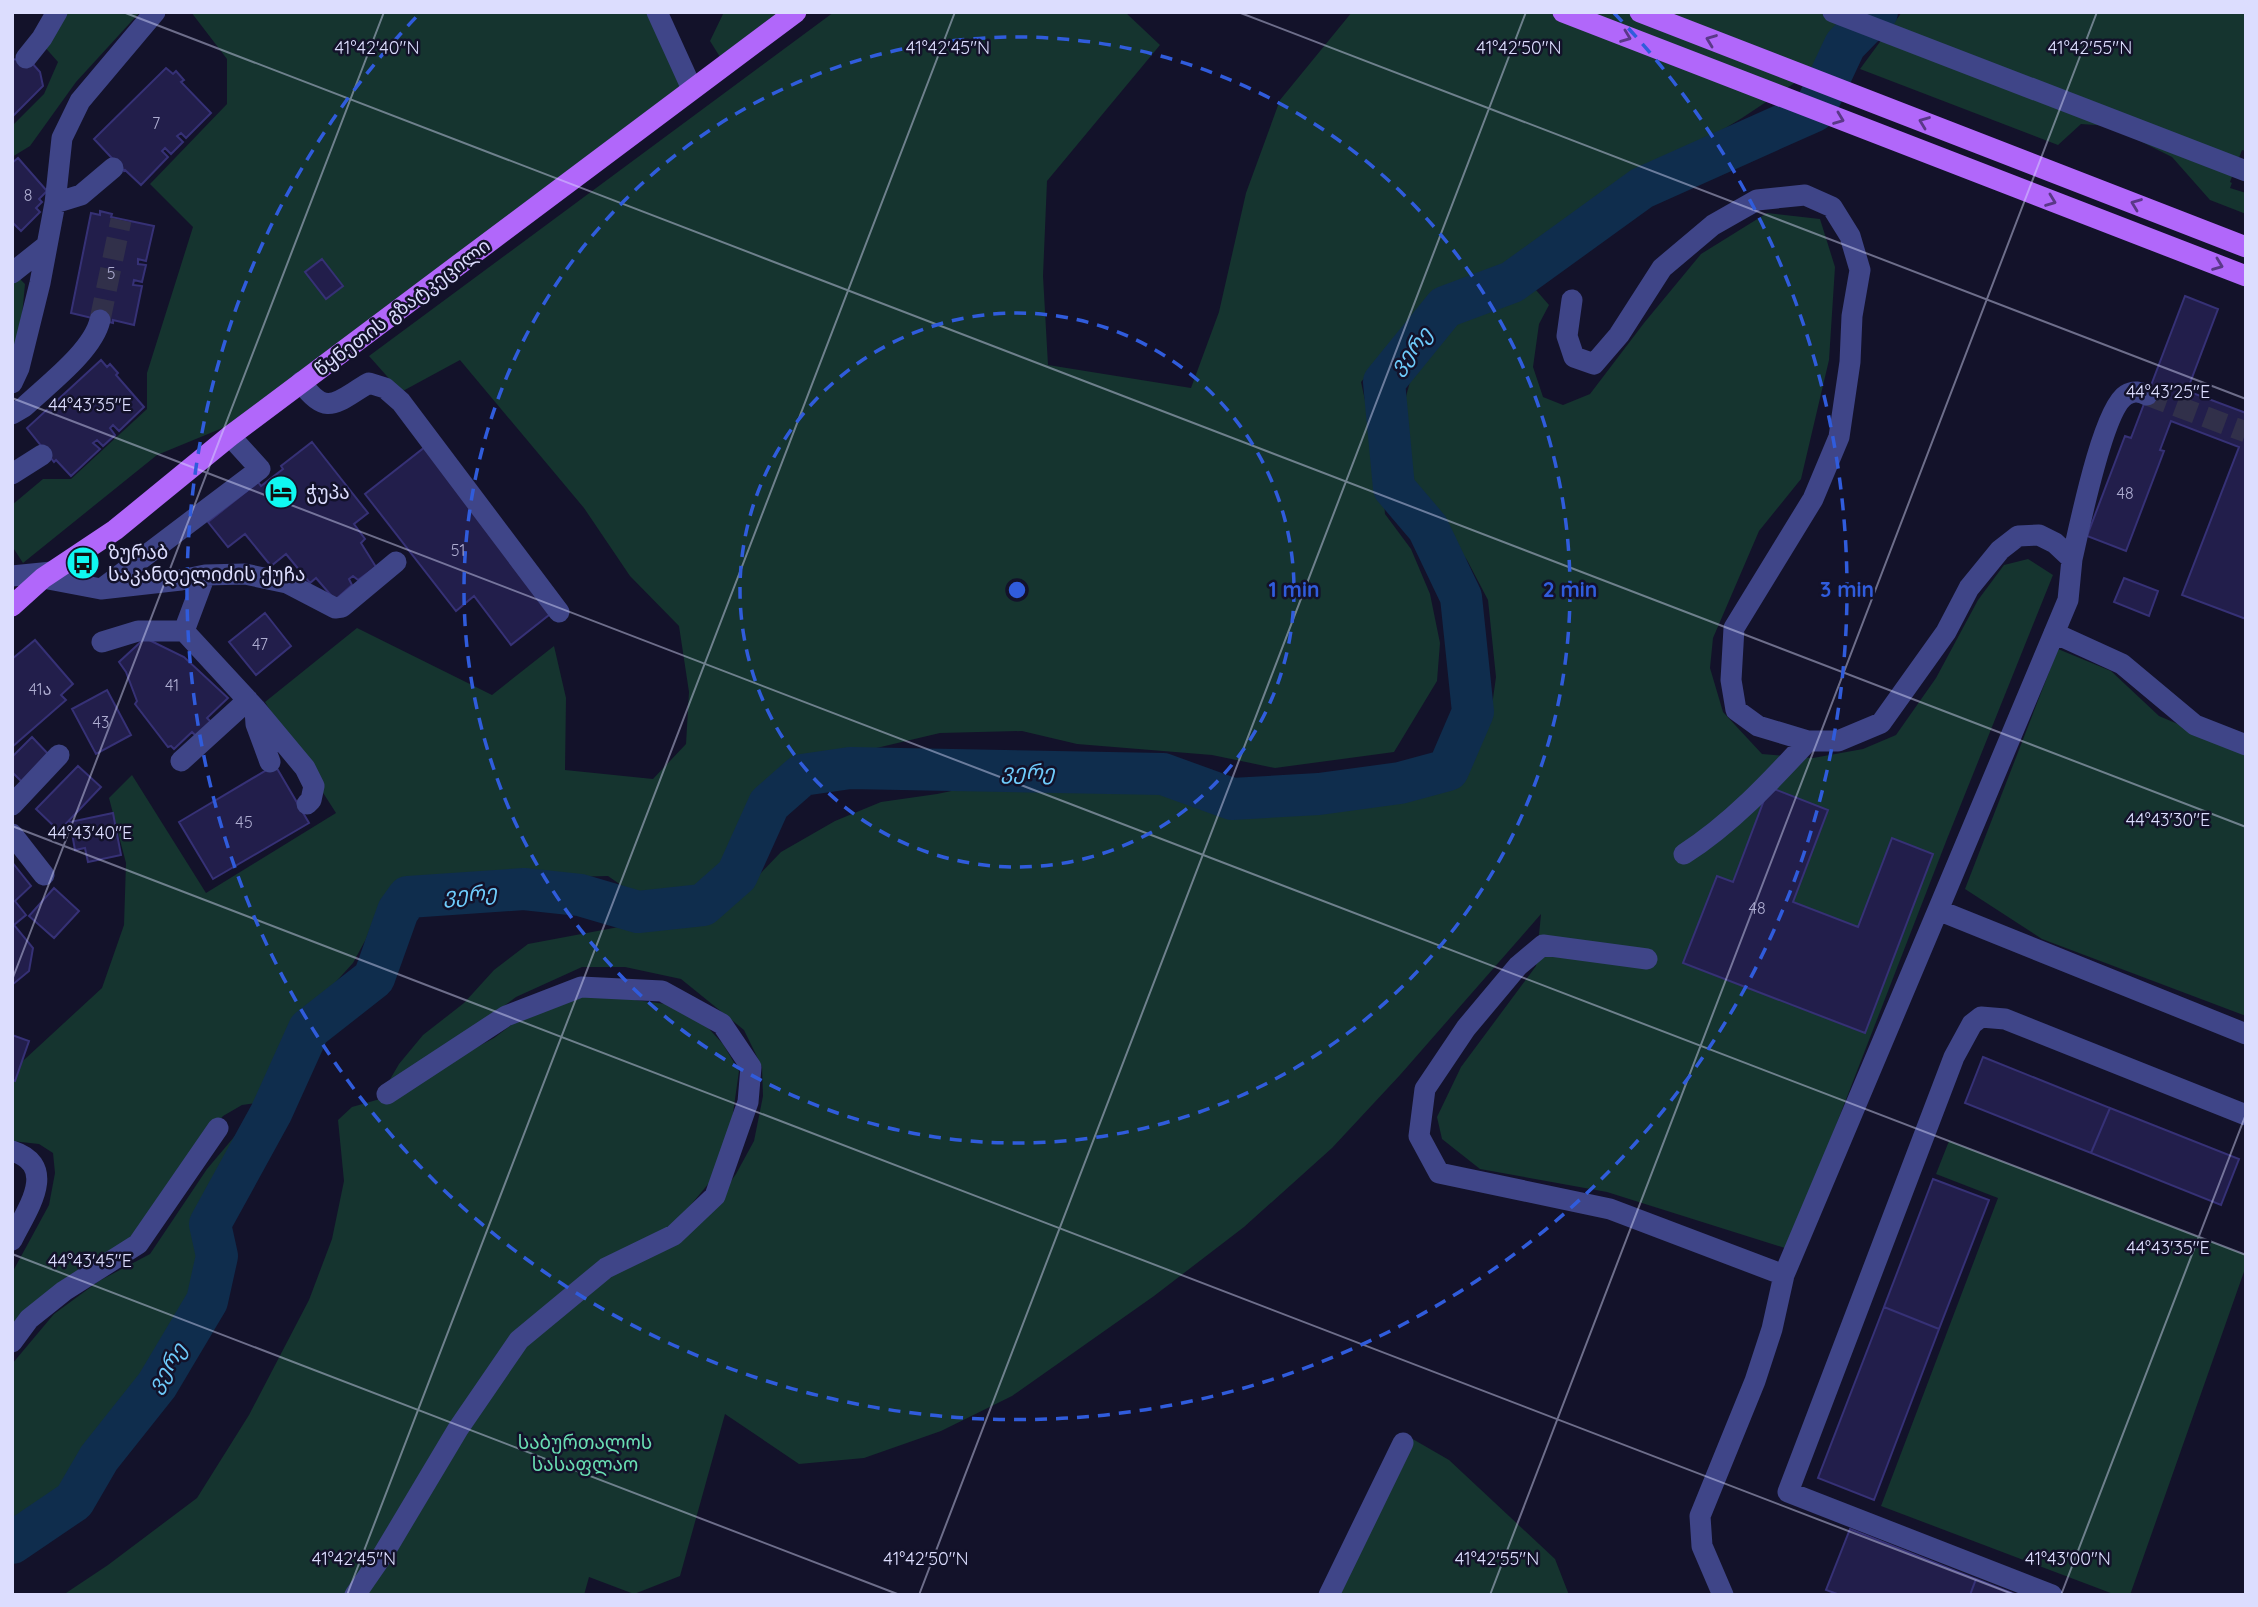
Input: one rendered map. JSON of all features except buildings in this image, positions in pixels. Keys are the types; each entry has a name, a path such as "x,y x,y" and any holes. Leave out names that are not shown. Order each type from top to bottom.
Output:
{"main road":[{"name":"წყნეთის გზატკეცილი","path":"12,606 47,575 114,530 230,436 796,12"},
{"path":"1563,12 2246,276"},
{"path":"1640,12 2246,247"}],"street":[{"path":"26,58 57,12"},
{"path":"12,383 29,330 55,203 60,149 70,118 80,100 155,12"},
{"path":"657,12 692,89"},
{"path":"1833,12 2241,169"},
{"path":"55,203 81,195 113,168"},
{"path":"1572,300 1567,336 1570,346 1574,357 1594,364 1619,335 1662,268 1713,225 1757,200 1805,195 1832,207 1850,236 1860,270 1852,316 1850,362 1839,437 1813,499 1734,628 1731,680 1736,710 1758,726 1808,741 1838,741 1881,723 1946,632 1969,588 2000,550 2018,536 2039,535 2055,542 2072,559"},
{"path":"12,273 46,246"},
{"path":"12,414 24,407 84,349 95,335 100,320"},
{"path":"301,383 313,399 320,403 331,405 369,383 385,388 401,402 559,612"},
{"path":"1723,1595 1702,1546 1700,1516 1755,1381 1772,1329 1784,1275 2068,600 2072,559 2091,480 2110,418 2124,396 2135,391 2147,395"},
{"path":"101,589 260,470 230,436"},
{"path":"12,474 42,455"},
{"path":"12,576 47,575 101,589 205,575 245,574 287,583 335,608 342,607 396,562"},
{"path":"184,631 205,575"},
{"path":"102,642 138,631 184,631 305,768 314,786 311,800 307,804"},
{"path":"2054,633 2122,664 2195,724 2246,745"},
{"path":"181,761 251,704"},
{"path":"251,704 270,762"},
{"path":"1684,853 1710,837 1774,778 1808,741"},
{"path":"12,805 59,755"},
{"path":"12,834 44,875"},
{"path":"1938,910 2246,1034"},
{"path":"1647,959 1543,945 1518,966 1466,1028 1425,1090 1419,1136 1439,1172 1610,1209 1784,1275"},
{"path":"355,1595 384,1553 458,1429 519,1340 606,1268 674,1235 715,1196 748,1102 751,1066 722,1024 662,991 581,987 506,1016 387,1094"},
{"path":"2052,1595 1788,1492 1954,1057 1972,1024 1981,1017 2005,1019 2246,1115"},
{"path":"12,1342 29,1319 64,1291 138,1244 218,1128"},
{"path":"12,1151 31,1160 37,1171 38,1185 12,1240"},
{"path":"1329,1595 1403,1443"}],"green space":[{"path":"52,12 140,12 76,82 30,146 12,157 12,126 44,94 58,62 43,45"},
{"path":"191,12 648,12 683,89 225,427 157,455 23,563 12,546 12,505 43,479 71,479 147,409 147,373 193,227 150,184 227,104 227,59"},
{"path":"724,12 778,12 720,57 710,41"},
{"path":"834,12 1125,12 1160,45 1047,181 1043,276 1048,365 1191,388 1219,312 1246,193 1280,100 1352,12 1841,12 1831,47 1811,72 1505,267 1423,312 1361,382 1382,478 1385,514 1411,549 1430,594 1440,643 1437,681 1394,752 1275,768 1212,755 1077,744 1022,731 940,733 796,767 768,798 728,872 693,894 634,894 608,876 409,881 381,899 366,939 353,963 301,1020 262,1102 242,1105 223,1116 192,1155 133,1242 12,1334 12,1273 49,1205 55,1173 53,1153 39,1144 12,1141 12,1071 102,988 124,925 126,863 109,798 132,775 206,893 336,813 265,702 357,628 492,695 554,646 566,698 565,770 653,779 686,744 689,692 679,626 630,576 584,508 460,360 401,392 369,356"},
{"path":"1902,12 2246,12 2246,151 2242,150 2230,188 2246,193 2246,214 2210,200 2172,157 2110,126 2081,124 2058,145 1860,69"},
{"name":"საბურთალოს სასაფლაო","path":"1767,213 1820,219 1835,267 1829,360 1801,479 1759,531 1713,638 1710,668 1723,712 1762,754 1813,758 1863,749 1896,735 1936,678 1978,600 2004,565 2028,559 2053,575 1788,1249 1607,1192 1480,1169 1442,1139 1437,1117 1461,1067 1536,966 1541,914 1332,1148 1244,1227 1154,1296 1012,1396 941,1431 864,1458 799,1464 725,1414 680,1576 634,1594 589,1577 584,1595 63,1595 197,1498 249,1415 309,1300 332,1239 344,1181 338,1120 352,1107 380,1099 494,1038 514,1023 589,994 673,1005 700,1019 723,1044 739,1071 731,1127 709,1183 684,1213 706,1217 736,1174 754,1141 763,1096 762,1067 744,1030 681,979 625,967 582,967 516,997 385,1088 399,1064 423,1035 464,1003 494,970 528,944 640,923 689,923 736,899 781,852 835,821 881,802 985,784 1048,780 1199,795 1232,806 1329,805 1448,784 1491,713 1496,677 1488,600 1467,560 1429,511 1406,474 1398,426 1411,378 1451,323 1490,305 1529,282 1549,305 1539,324 1533,367 1543,397 1563,405 1590,394 1701,254"},
{"path":"19,278 25,284 21,326 12,369 12,284"},
{"path":"2058,649 2111,671 2159,716 2246,753 2246,1016 2042,939 1965,889"},
{"path":"245,1124 254,1124 199,1226 203,1249 203,1280 179,1338 156,1369 85,1444 64,1497 18,1532 12,1532 12,1364 54,1314 99,1281 150,1254 207,1169"},
{"path":"1949,1141 2246,1255 2246,1266 2130,1595 2116,1595 1881,1506 1998,1198 1936,1174"},
{"path":"1404,1434 1449,1460 1555,1559 1569,1595 1324,1595"}],"waterway":[{"name":"ვერე","path":"12,1543 74,1501 99,1458 157,1385 207,1301 217,1256 210,1224 271,1113 309,1029 374,978 398,911 408,897 524,889 580,895 638,912 703,905 737,875 769,804 802,775 850,768 1163,774 1232,799 1319,794 1400,783 1448,770 1473,712 1461,597 1428,528 1394,488 1384,382 1445,307 1512,282 1642,188 1814,111 1845,45 1877,12"}],"tunnel":[{"path":"100,320 121,220"},
{"path":"2147,395 2246,432"}],"place":[{"name":"ჭუპა","path":"281,492"},
{"name":"ზურაბ საკანდელიძის ქუჩა","path":"83,563"}]}
